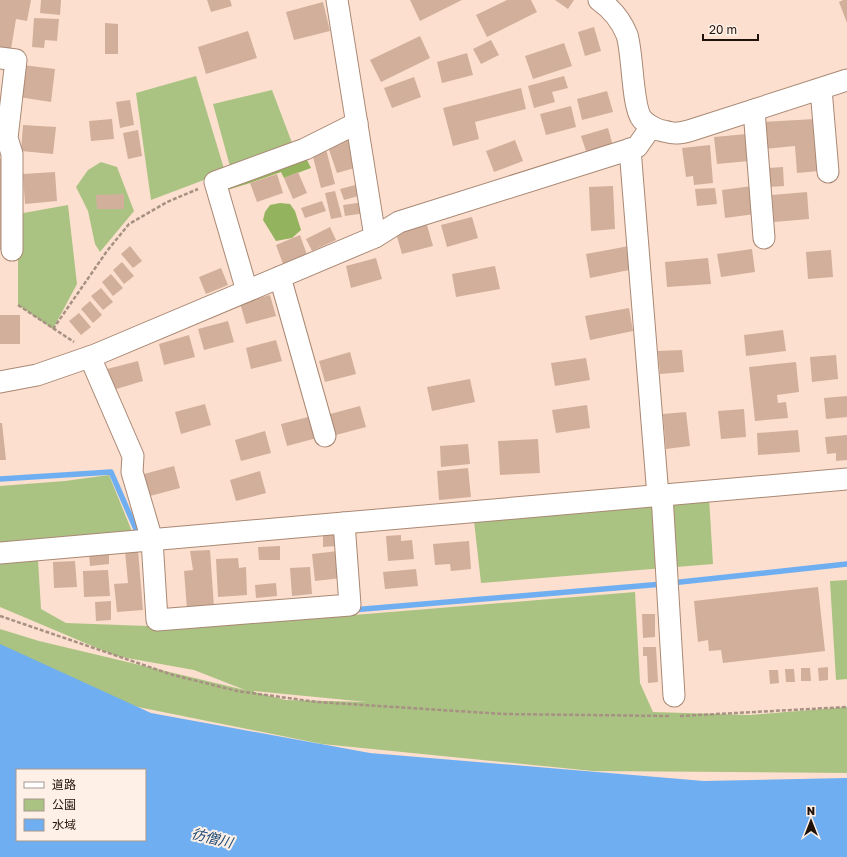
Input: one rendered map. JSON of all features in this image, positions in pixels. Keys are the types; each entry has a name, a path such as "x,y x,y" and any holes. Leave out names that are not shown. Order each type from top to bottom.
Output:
{"street":[{"path":"337,0 375,237"},
{"path":"599,0 611,9 620,21 627,36 637,107 641,118 651,127 677,133 695,129 847,80"},
{"path":"0,58 16,60 7,138 12,154 12,250"},
{"path":"821,89 828,172"},
{"path":"754,110 764,238"},
{"path":"247,291 215,182 305,149 356,123"},
{"path":"0,382 37,375 93,356 375,237 399,222 637,147 651,127"},
{"path":"630,149 660,496 672,706"},
{"path":"280,277 325,436"},
{"path":"93,356 133,456 132,472 152,540 157,620 350,605 344,523"},
{"path":"0,553 847,479"}],"path":[{"path":"53,329 107,251 129,224 167,202 215,182"},
{"path":"18,305 93,356"},
{"path":"0,616 173,675 237,691 317,702 504,714 672,706"},
{"path":"678,716 847,707"}],"green space":[{"path":"196,76 225,172 151,200 136,93"},
{"path":"272,90 294,148 231,170 213,104"},
{"path":"305,156 311,168 284,178 281,172 224,191 215,182"},
{"path":"101,162 117,167 134,211 100,252 95,244 88,211 76,187 88,170"},
{"path":"280,203 290,204 295,211 301,230 292,238 276,241 263,220 265,212 270,205"},
{"path":"68,205 77,284 53,329 18,305 18,214"},
{"path":"109,475 133,534 38,560 41,609 66,623 147,626 256,623 635,592 640,683 653,712 750,715 847,707 847,773 593,771 322,744 138,707 0,657 0,629 39,641 245,690 194,670 116,656 0,607 0,486 65,481","holes":["254,691 367,702 286,700"]},
{"path":"709,497 713,564 481,583 473,512"},
{"path":"847,580 847,679 836,680 830,581"}],"water":[{"name":"彷僧川","path":"0,644 151,713 370,753 704,781 847,778 847,857 0,857"}],"building":[{"path":"0,0 31,0 27,21 16,19 11,49 0,48"},
{"path":"41,0 61,0 60,15 40,13"},
{"path":"207,0 230,0 232,6 211,12"},
{"path":"410,0 462,0 420,21"},
{"path":"507,0 531,0 537,12 487,37 476,15"},
{"path":"555,0 574,0 568,9"},
{"path":"847,0 847,23 839,2"},
{"path":"323,2 330,31 294,40 286,12"},
{"path":"34,18 59,19 57,41 45,40 44,48 32,47"},
{"path":"105,23 118,24 118,54 105,54"},
{"path":"594,27 601,51 585,56 578,32"},
{"path":"248,31 257,58 206,74 198,47"},
{"path":"420,36 430,58 381,82 370,60"},
{"path":"491,40 499,55 481,64 473,49"},
{"path":"564,43 572,66 533,79 525,56"},
{"path":"467,53 473,75 442,83 437,62"},
{"path":"23,65 55,69 51,102 19,97"},
{"path":"564,76 568,88 552,92 555,102 534,108 528,86"},
{"path":"414,77 421,97 392,108 384,88"},
{"path":"521,88 526,109 475,122 479,139 453,146 443,108"},
{"path":"607,91 613,112 582,120 577,99"},
{"path":"130,100 134,125 120,128 116,102"},
{"path":"571,106 576,127 546,135 540,114"},
{"path":"112,119 114,139 91,141 89,121"},
{"path":"815,119 819,171 797,173 795,146 764,149 762,122"},
{"path":"23,125 56,127 53,154 21,151"},
{"path":"608,128 613,146 587,154 581,136"},
{"path":"138,130 142,156 128,159 123,133"},
{"path":"747,134 749,161 717,164 714,137"},
{"path":"349,137 358,167 337,173 327,144"},
{"path":"515,140 523,161 494,172 486,151"},
{"path":"710,145 713,183 694,185 693,176 686,177 682,148"},
{"path":"326,149 335,184 321,188 312,153"},
{"path":"7,158 12,250 0,250 0,159"},
{"path":"783,167 784,186 769,187 768,168"},
{"path":"55,172 57,201 25,204 23,174"},
{"path":"298,172 307,193 293,199 284,178"},
{"path":"277,174 283,193 257,202 250,183"},
{"path":"359,184 362,195 344,200 340,189"},
{"path":"613,186 615,229 591,231 589,187"},
{"path":"752,186 755,214 725,218 722,190"},
{"path":"715,188 717,204 697,206 695,189"},
{"path":"335,191 342,217 331,219 325,193"},
{"path":"807,192 809,219 774,222 772,195"},
{"path":"124,194 124,209 97,209 96,195"},
{"path":"322,201 326,211 305,218 301,208"},
{"path":"364,202 365,213 345,216 343,205"},
{"path":"472,217 478,238 447,247 441,225"},
{"path":"427,225 433,246 402,254 396,233"},
{"path":"330,227 336,240 312,251 306,239"},
{"path":"300,235 307,255 283,264 276,245"},
{"path":"130,246 142,261 133,268 121,254"},
{"path":"629,246 634,269 590,278 586,254"},
{"path":"752,249 755,272 721,277 717,254"},
{"path":"831,250 833,277 808,279 806,252"},
{"path":"376,258 382,279 351,288 346,266"},
{"path":"708,258 711,284 667,287 665,262"},
{"path":"122,262 134,276 124,284 113,270"},
{"path":"495,266 500,289 456,297 452,274"},
{"path":"221,268 228,285 206,294 199,277"},
{"path":"111,274 123,288 113,296 102,282"},
{"path":"101,288 113,302 103,310 91,296"},
{"path":"270,295 276,316 246,324 240,303"},
{"path":"90,301 102,315 93,323 81,309"},
{"path":"629,308 633,331 590,340 585,316"},
{"path":"79,313 91,327 81,335 69,321"},
{"path":"0,315 20,315 20,344 0,344"},
{"path":"228,321 234,342 204,350 198,329"},
{"path":"783,330 786,351 746,356 744,335"},
{"path":"189,335 195,357 164,365 159,344"},
{"path":"276,340 282,361 251,369 246,348"},
{"path":"682,350 684,372 660,374 658,351"},
{"path":"350,352 356,374 325,382 319,361"},
{"path":"836,355 838,379 812,382 810,357"},
{"path":"586,358 590,380 555,386 551,363"},
{"path":"138,361 143,381 113,390 107,369"},
{"path":"796,362 799,392 777,395 778,403 786,402 788,418 755,421 749,367"},
{"path":"470,379 475,402 432,411 427,387"},
{"path":"847,396 847,417 826,419 824,398"},
{"path":"205,404 211,425 181,434 175,412"},
{"path":"587,405 590,428 556,433 552,410"},
{"path":"360,406 366,427 336,435 330,414"},
{"path":"744,409 746,437 721,439 718,411"},
{"path":"686,412 690,446 666,449 663,414"},
{"path":"312,416 317,438 287,446 281,424"},
{"path":"0,423 2,423 6,460 0,460"},
{"path":"798,430 800,452 758,455 757,433"},
{"path":"265,431 271,453 241,461 235,440"},
{"path":"847,435 847,460 836,461 836,453 827,454 825,437"},
{"path":"538,439 540,473 500,475 498,441"},
{"path":"468,444 470,464 441,467 440,446"},
{"path":"174,466 180,488 150,496 144,474"},
{"path":"468,468 471,497 439,500 437,471"},
{"path":"260,471 266,493 236,501 230,480"},
{"path":"335,531 336,546 323,547 323,532"},
{"path":"401,535 401,541 412,540 414,559 388,561 386,536"},
{"path":"469,541 471,569 451,571 450,564 435,565 433,544"},
{"path":"280,546 280,560 259,560 258,547"},
{"path":"138,550 143,610 117,612 114,584 128,583 125,551"},
{"path":"210,550 214,607 187,609 184,571 193,570 190,551"},
{"path":"338,551 341,578 315,581 312,554"},
{"path":"109,552 109,564 90,566 89,553"},
{"path":"238,558 239,568 246,567 247,595 218,597 216,559"},
{"path":"75,561 77,587 54,588 53,562"},
{"path":"310,567 312,594 292,596 290,568"},
{"path":"416,569 418,586 385,589 383,572"},
{"path":"108,570 110,596 84,597 83,571"},
{"path":"276,583 277,596 256,598 255,585"},
{"path":"818,587 825,651 723,663 721,650 709,651 708,640 698,642 694,601"},
{"path":"111,601 111,620 96,621 95,602"},
{"path":"642,614 655,614 655,637 643,638"},
{"path":"643,647 656,647 658,682 648,683 647,656 643,656"},
{"path":"828,667 828,680 819,681 818,668"},
{"path":"801,668 810,668 811,681 801,681"},
{"path":"785,669 794,669 795,682 786,682"},
{"path":"769,670 778,670 779,683 770,684"}],"waterway":[{"path":"0,479 111,472 139,536"},
{"path":"671,583 847,564"},
{"path":"352,610 663,584"}]}
